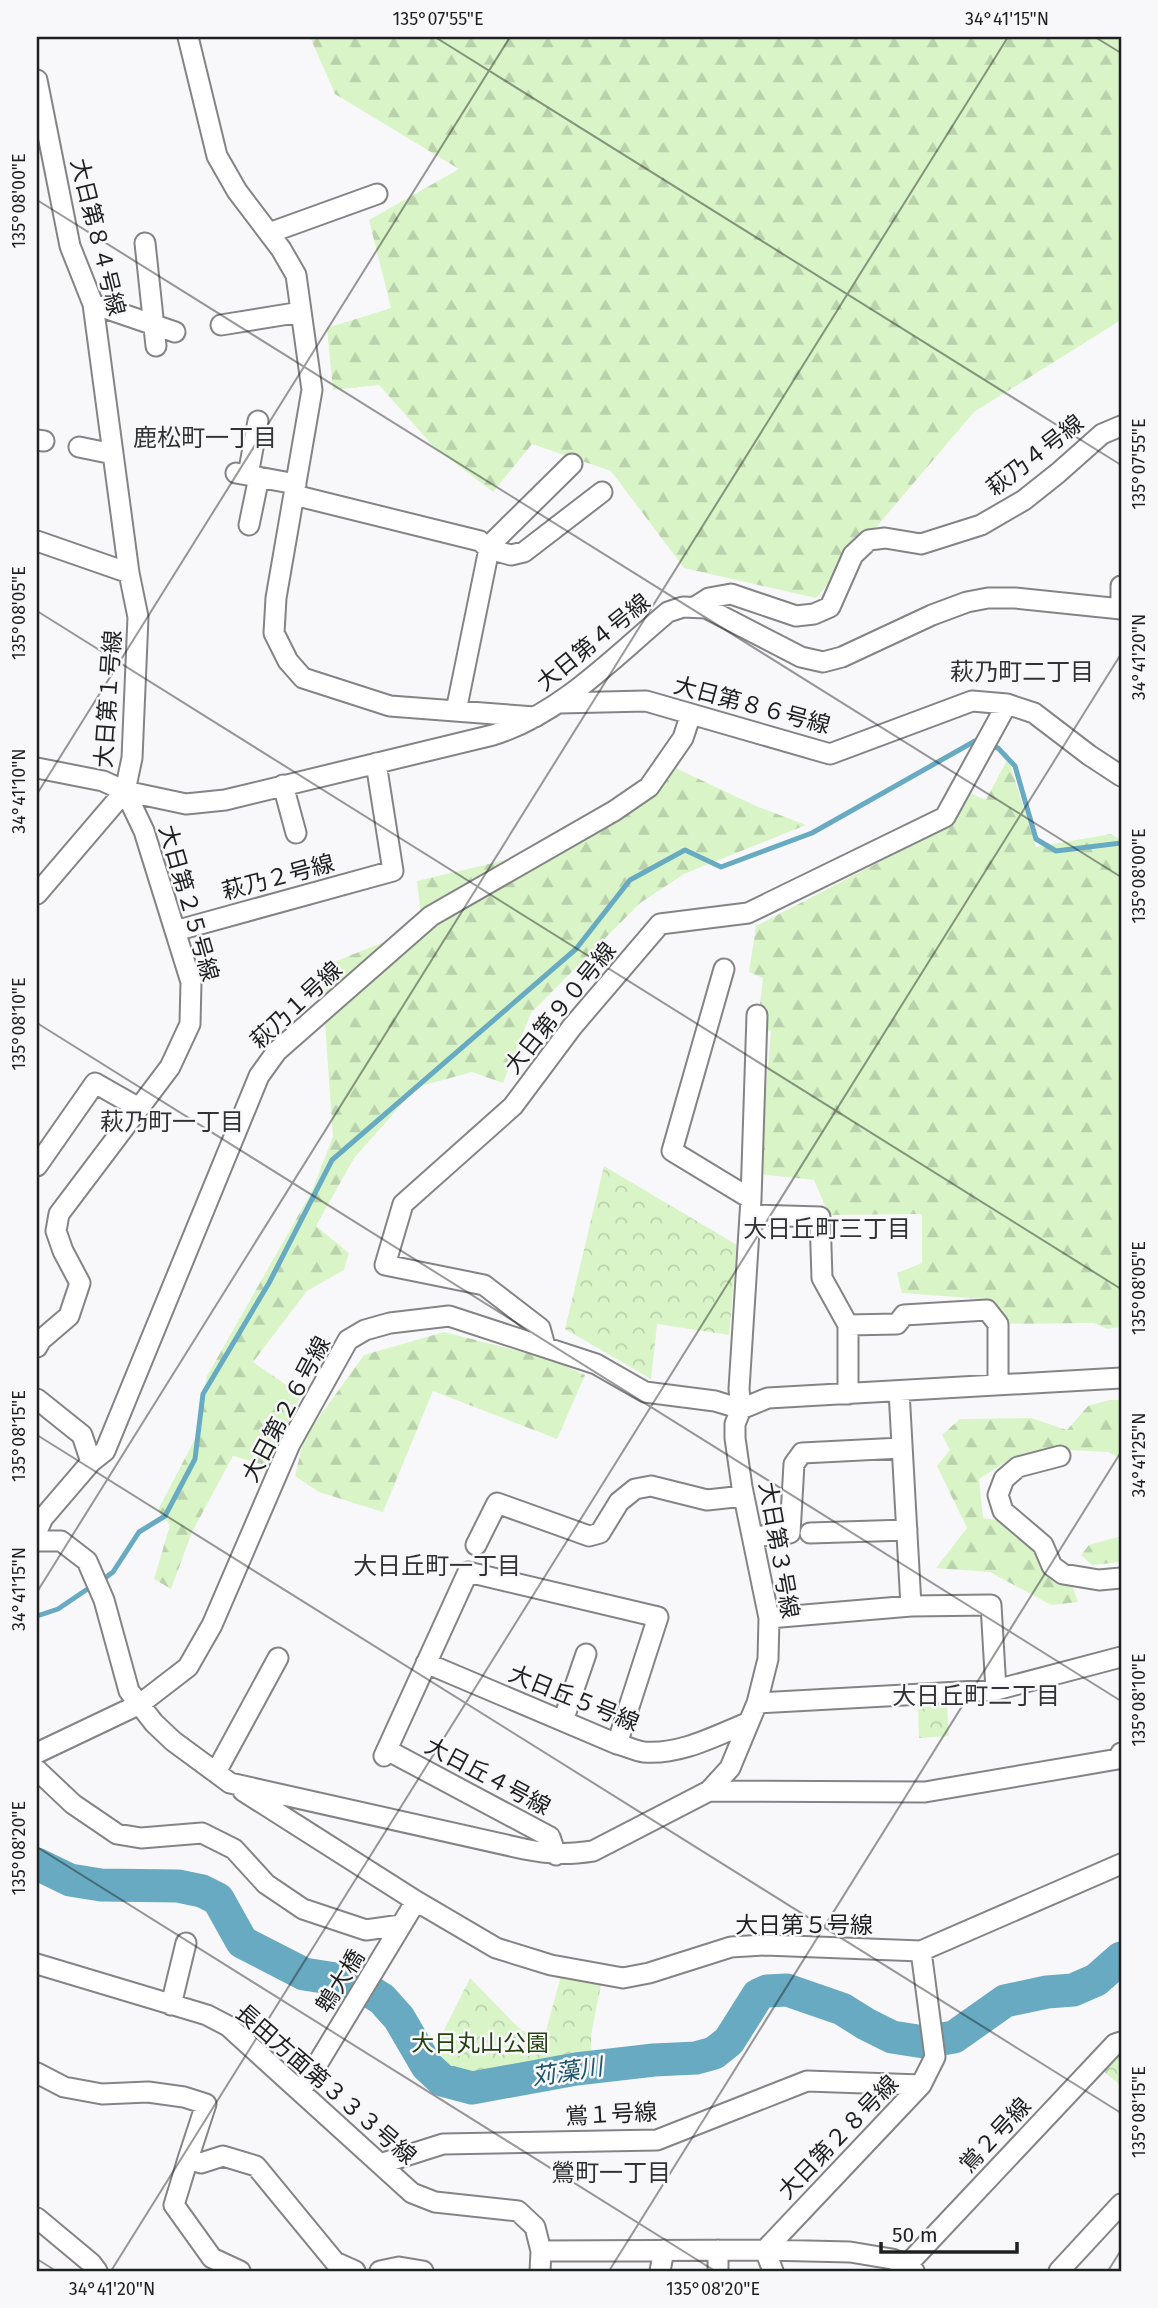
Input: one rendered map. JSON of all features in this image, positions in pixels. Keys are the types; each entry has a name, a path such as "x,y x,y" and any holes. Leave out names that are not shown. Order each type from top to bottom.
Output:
{"street":[{"path":"188,37 217,156 237,191 281,248 296,275 302,312 313,390 276,598 274,633 288,661 303,678 390,706 536,717"},
{"name":"大日第８４号線","path":"37,80 70,246 93,304 129,573"},
{"path":"269,233 377,194"},
{"path":"145,243 156,346"},
{"path":"93,304 175,332"},
{"path":"221,325 302,312"},
{"path":"249,525 248,475 258,421"},
{"name":"萩乃４号線","path":"695,607 709,598 731,594 796,615 814,614 830,607 853,555 869,541 885,537 921,544 981,525 1033,493 1102,434 1121,426"},
{"path":"79,447 113,454"},
{"path":"456,710 489,549 572,464"},
{"path":"248,475 480,541 489,549 511,555 524,552 602,492"},
{"path":"37,541 129,573"},
{"name":"大日第１号線","path":"37,894 125,791 132,758 138,617 129,573"},
{"path":"695,607 706,608 801,657 823,662 842,657 932,615 977,600 1015,598 1121,609 1121,586"},
{"name":"大日第４号線","path":"37,768 103,781 125,791 186,804 225,800 493,735 515,728 560,703 668,612 683,607 695,607"},
{"name":"大日第８６号線","path":"560,703 646,701 830,754 972,701 1007,705 1034,713 1121,776"},
{"name":"大日第９０号線","path":"545,1346 540,1328 484,1285 385,1265 403,1204 513,1106 572,1027 660,924 748,913 945,817 1007,705"},
{"name":"萩乃１号線","path":"91,1462 104,1451 259,1076 277,1051 431,916 614,811 649,787 683,738 691,714"},
{"name":"萩乃２号線","path":"175,931 393,871 376,763"},
{"path":"283,785 296,833"},
{"name":"大日第２５号線","path":"37,1347 41,1340 69,1316 80,1283 63,1251 57,1231 59,1214 170,1067 190,1024 191,982 144,831 125,791"},
{"path":"724,969 672,1151 750,1207 820,1217 822,1278 848,1325 848,1394"},
{"name":"大日第３号線","path":"37,1541 61,1541 87,1561 102,1594 129,1691 154,1723 173,1741 223,1778 556,1855 593,1851 709,1791 730,1768 757,1703 768,1658 769,1618 735,1438 735,1424 741,1409 738,1389 750,1207 757,1015"},
{"path":"37,1166 95,1083 139,1108"},
{"path":"848,1325 897,1324 904,1315 986,1310 998,1324 998,1385"},
{"name":"大日第２６号線","path":"37,1753 140,1704 188,1667 212,1625 290,1444 348,1340 365,1330 390,1323 449,1316 596,1364 645,1392 715,1401 741,1409"},
{"path":"741,1409 768,1398 1121,1378"},
{"path":"899,1391 911,1606"},
{"path":"37,1399 82,1434 91,1462 43,1518 37,1531"},
{"path":"753,1537 790,1534 793,1464 802,1454 901,1448"},
{"path":"1060,1456 1017,1466 1004,1479 999,1495 1003,1511 1043,1545 1052,1566 1063,1574 1099,1580 1121,1578"},
{"path":"476,1545 497,1503 589,1535 600,1533 620,1502 635,1489 651,1486 707,1500 744,1496"},
{"path":"810,1533 907,1530"},
{"path":"426,1663 468,1572 658,1618 617,1744"},
{"path":"769,1618 911,1606 991,1605 996,1690"},
{"path":"563,1721 586,1654"},
{"path":"757,1703 996,1690 1121,1657"},
{"path":"223,1778 278,1658"},
{"name":"大日丘５号線","path":"426,1663 617,1744 642,1752 668,1751 698,1743 747,1723"},
{"name":"大日丘４号線","path":"426,1663 386,1753 550,1837 556,1855"},
{"path":"709,1791 925,1792 1118,1759 1121,1753"},
{"path":"37,1770 73,1804 117,1834 141,1838 202,1833 234,1849 266,1884 303,1909 366,1930 398,1932"},
{"name":"大日第５号線","path":"223,1778 496,1948 551,1965 623,1978 649,1973 731,1947 765,1945 921,1951 1121,1864"},
{"name":"鵯大橋","path":"301,2091 416,1900"},
{"path":"172,2005 186,1943"},
{"name":"大日第２８号線","path":"765,2250 921,2085 935,2057 921,1951"},
{"name":"長田方面第３３３号線","path":"37,1964 207,2015 228,2026 412,2193 435,2202 518,2211 535,2227 541,2250 540,2271"},
{"name":"鴬２号線","path":"911,2268 1115,2044 1121,2042"},
{"path":"37,2073 64,2087 102,2094 148,2092 184,2097 206,2104 174,2205 212,2258 240,2271"},
{"name":"鴬１号線","path":"380,2164 443,2144 657,2140 807,2081 921,2085"},
{"path":"188,2159 201,2163 223,2156 256,2166 335,2262 355,2271"},
{"path":"1059,2271 1121,2204"},
{"path":"37,2218 97,2271"},
{"path":"541,2250 850,2252 892,2259 911,2268"},
{"path":"660,2271 664,2250"},
{"path":"718,2250 718,2271"},
{"path":"765,2250 773,2271"},
{"path":"380,2271 400,2267 422,2271"}],"green space":[{"path":"310,37 1121,37 1121,320 974,412 816,598 684,568 611,471 532,444 493,492 433,446 379,385 333,390 327,328 391,308 369,220 459,169 335,94"},
{"path":"1008,758 1036,847 1111,834 1121,840 1121,1327 1107,1329 1094,1323 990,1324 983,1299 902,1293 897,1273 922,1263 922,1214 829,1215 814,1180 759,1174 771,1031 757,1030 763,978 749,972 756,926 939,831 965,791 986,800"},
{"path":"665,763 756,806 806,825 684,874 640,903 531,1013 503,1083 472,1072 417,1087 354,1158 316,1226 349,1253 344,1270 307,1291 253,1362 301,1395 268,1466 233,1456 192,1532 171,1589 154,1579 170,1525 158,1510 196,1437 207,1376 311,1193 333,1137 321,967 422,927 417,881 519,857 639,789"},
{"path":"604,1166 737,1245 729,1335 657,1324 651,1379 565,1329"},
{"path":"444,1332 550,1359 585,1375 557,1439 433,1391 383,1512 319,1492 295,1476 304,1438 364,1355"},
{"path":"1121,1400 1121,1459 1108,1452 1069,1450 1012,1458 979,1479 983,1518 1018,1524 1065,1565 1078,1602 1051,1605 990,1572 936,1568 967,1528 937,1466 950,1450 942,1435 960,1419 1031,1418 1067,1430 1088,1406"},
{"path":"1121,1536 1121,1562 1092,1565 1081,1555 1089,1545"},
{"path":"947,1704 949,1736 919,1738 918,1705"},
{"name":"大日丸山公園","path":"561,1976 601,1985 591,2035 591,2063 475,2083 446,2074 434,2064 433,2052 470,1978 521,2030 544,2038"},
{"path":"1121,2054 1121,2086 1101,2069"}],"waterway":[{"path":"101,1581 113,1572 139,1532 165,1516 195,1459 203,1394 269,1283 332,1160 576,949 630,880 685,850 721,867 812,833 975,741 998,748 1015,766 1036,839 1056,851 1121,843"},
{"path":"37,1616 58,1609 92,1586"},
{"name":"苅藻川","path":"37,1864 70,1880 101,1885 178,1886 202,1891 218,1899 242,1942 304,1974 355,1982 382,1999 399,2018 427,2066 442,2080 472,2088 576,2069 696,2058 714,2053 729,2041 758,1995 767,1991 787,1990 842,2009 892,2037 924,2042 954,2037 1005,2001 1047,1992 1073,1990 1096,1980 1121,1958"}],"district":[{"name":"鹿松町一丁目","path":"205,438"},
{"name":"萩乃町二丁目","path":"1022,672"},
{"name":"萩乃町一丁目","path":"172,1122"},
{"name":"大日丘町三丁目","path":"827,1229"},
{"name":"大日丘町一丁目","path":"437,1566"},
{"name":"大日丘町二丁目","path":"976,1696"},
{"name":"鶯町一丁目","path":"611,2173"}]}
